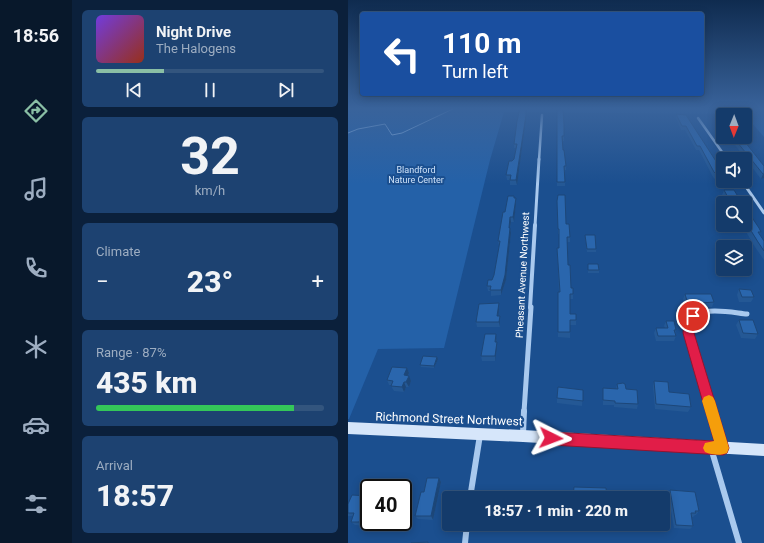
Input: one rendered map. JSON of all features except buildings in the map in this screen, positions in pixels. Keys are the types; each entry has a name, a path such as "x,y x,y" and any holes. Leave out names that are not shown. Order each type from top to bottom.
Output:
{"street":[{"name":"Pheasant Avenue Northwest","path":"523,436 541,133"},
{"path":"709,133 722,152"},
{"path":"747,188 764,212"},
{"path":"739,543 689,333 689,323 693,316 702,312 747,314"},
{"name":"Richmond Street Northwest","path":"348,428 523,436 764,450"},
{"path":"471,491 480,435"},
{"path":"465,543 466,531"}],"green space":[{"name":"Blandford Nature Center","path":"348,133 498,133 444,348 378,349 349,419"}],"waterway":[{"path":"391,133 392,135 400,133"}],"slow traffic":[{"path":"709,401 723,448 710,448"}],"route":[{"path":"551,438 723,448 689,333 689,323 693,316"}]}
